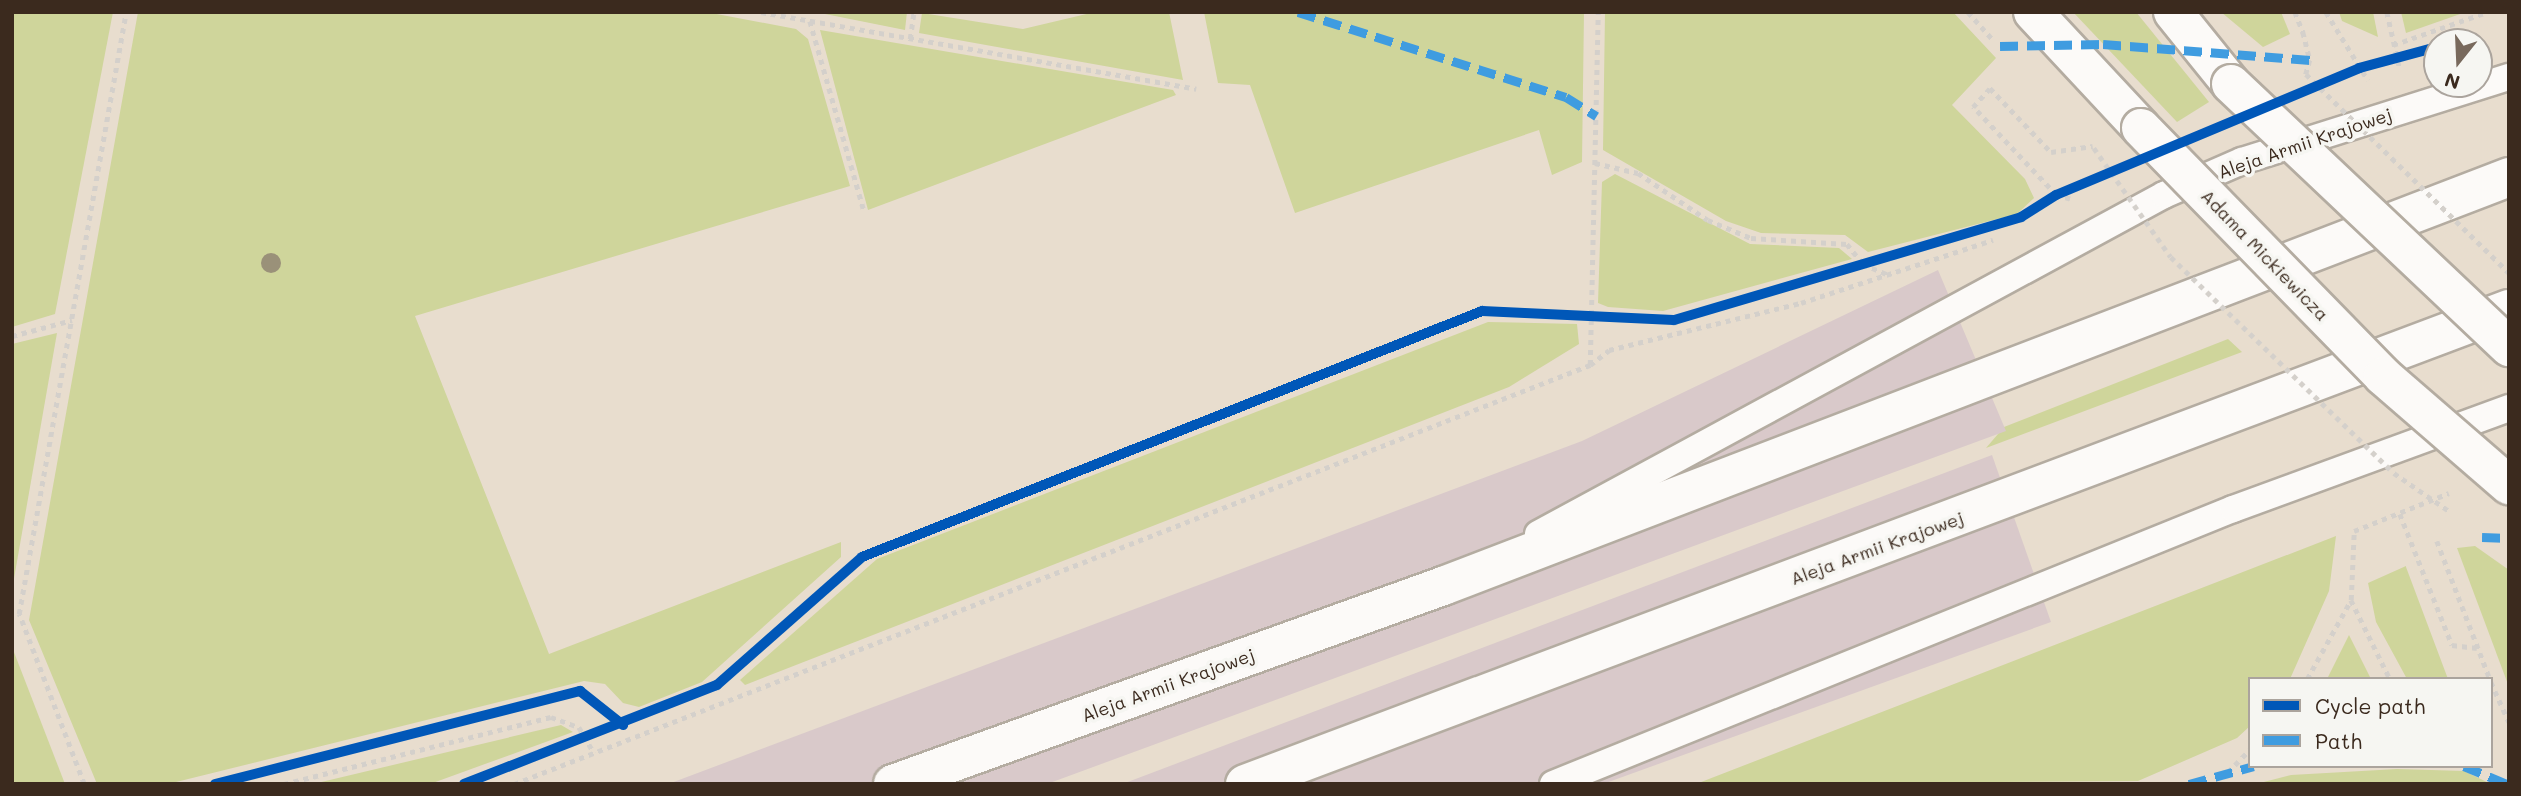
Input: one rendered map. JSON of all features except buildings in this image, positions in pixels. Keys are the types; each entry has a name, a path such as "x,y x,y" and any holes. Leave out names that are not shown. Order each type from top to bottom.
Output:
{"main road":[{"name":"Adama Mickiewicza","path":"2033,12 2141,128 2384,376 2509,485"},
{"path":"2173,12 2231,84 2509,347"},
{"name":"Aleja Armii Krajowej","path":"893,784 1443,586 2509,177"},
{"name":"Aleja Armii Krajowej","path":"1245,784 2509,309"}],"lane":[{"name":"Aleja Armii Krajowej","path":"1443,586 2164,195 2242,161 2509,77"},
{"path":"1553,784 2233,509 2509,408"}],"path":[{"path":"84,784 19,614 126,12"},
{"path":"761,12 1196,89"},
{"path":"910,39 914,12"},
{"path":"1590,365 1589,314 1598,12"},
{"path":"1968,12 2000,46"},
{"path":"2295,12 2310,60 2306,75 2509,273"},
{"path":"2326,12 2359,68 2373,86"},
{"path":"2392,46 2487,12"},
{"path":"810,21 864,211"},
{"path":"2382,61 2416,52"},
{"path":"2346,73 2371,64"},
{"path":"2308,89 2333,79"},
{"path":"2083,203 2056,195 1973,107 1990,88 2051,152 2094,148"},
{"path":"2085,138 2171,257 2394,473 2449,511"},
{"path":"1595,163 1638,173 1708,220 1751,238 1847,244 1863,264 1892,277"},
{"path":"2094,179 2119,169"},
{"path":"2045,202 2081,184"},
{"path":"1901,254 1998,225"},
{"path":"514,784 1590,365 1608,350 1892,277 2007,234"},
{"path":"1850,268 1888,257"},
{"path":"1674,320 1699,312"},
{"path":"1575,314 1601,315"},
{"path":"12,336 72,320"},
{"path":"2308,677 2351,600 2354,531 2400,514 2452,645 2477,648"},
{"path":"2437,541 2490,677"},
{"path":"2351,600 2389,677"},
{"path":"12,612 19,614"},
{"path":"2493,685 2509,722"},
{"path":"284,784 551,717 579,727 594,753"},
{"path":"575,742 599,733"},
{"path":"2228,772 2248,750"}],"green space":[{"path":"12,12 113,12 55,314 12,327"},
{"path":"138,12 706,12 796,29 808,39 850,186 415,316 549,654 841,542 841,557 702,682 639,707 623,703 605,684 584,681 168,784 97,784 29,620"},
{"path":"815,12 907,12 905,30"},
{"path":"1095,12 1169,12 1183,80 919,33 922,13 1023,29"},
{"path":"1204,12 1584,12 1582,162 1552,175 1539,130 1295,213 1250,85 1218,83"},
{"path":"1605,12 1953,12 1996,58 1952,105 2025,179 2034,198 2017,214 1868,252 1845,235 1761,233 1726,221 1603,150"},
{"path":"2073,12 2136,12 2209,102 2177,122"},
{"path":"2221,12 2281,12 2290,34 2263,47"},
{"path":"2339,12 2373,12 2378,37 2342,21"},
{"path":"2401,12 2466,12 2406,33"},
{"path":"820,30 1173,90 1176,95 868,210"},
{"path":"1615,174 1750,244 1839,248 1852,259 1663,311 1608,307 1598,303 1602,182"},
{"path":"1488,322 1577,324 1579,344 1509,387 745,685 740,680 877,559"},
{"path":"57,333 12,590 12,344"},
{"path":"2228,339 2242,352 1986,448 2004,427"},
{"path":"2336,536 2329,591 2291,677 2248,677 2248,728 2237,738 2138,781 1696,784"},
{"path":"2475,546 2509,570 2509,687 2457,548"},
{"path":"2406,566 2447,677 2406,677 2376,622 2368,583"},
{"path":"2349,635 2370,677 2328,677"},
{"path":"12,647 65,784 12,784"},
{"path":"561,725 573,732 430,784 313,784"},
{"path":"2397,769 2464,771 2491,784 2256,784 2291,775"}],"marked path":[{"path":"1298,12 1566,97 1596,116"},
{"path":"2000,46 2103,44 2310,60"},
{"path":"2482,537 2509,538"},
{"path":"2189,784 2248,768"},
{"path":"2469,768 2507,784"}],"cycle path":[{"path":"464,784 717,685 862,557 1482,311 1674,320 2021,217 2056,195 2359,68 2423,51"},
{"path":"215,784 580,691 623,725"}]}
